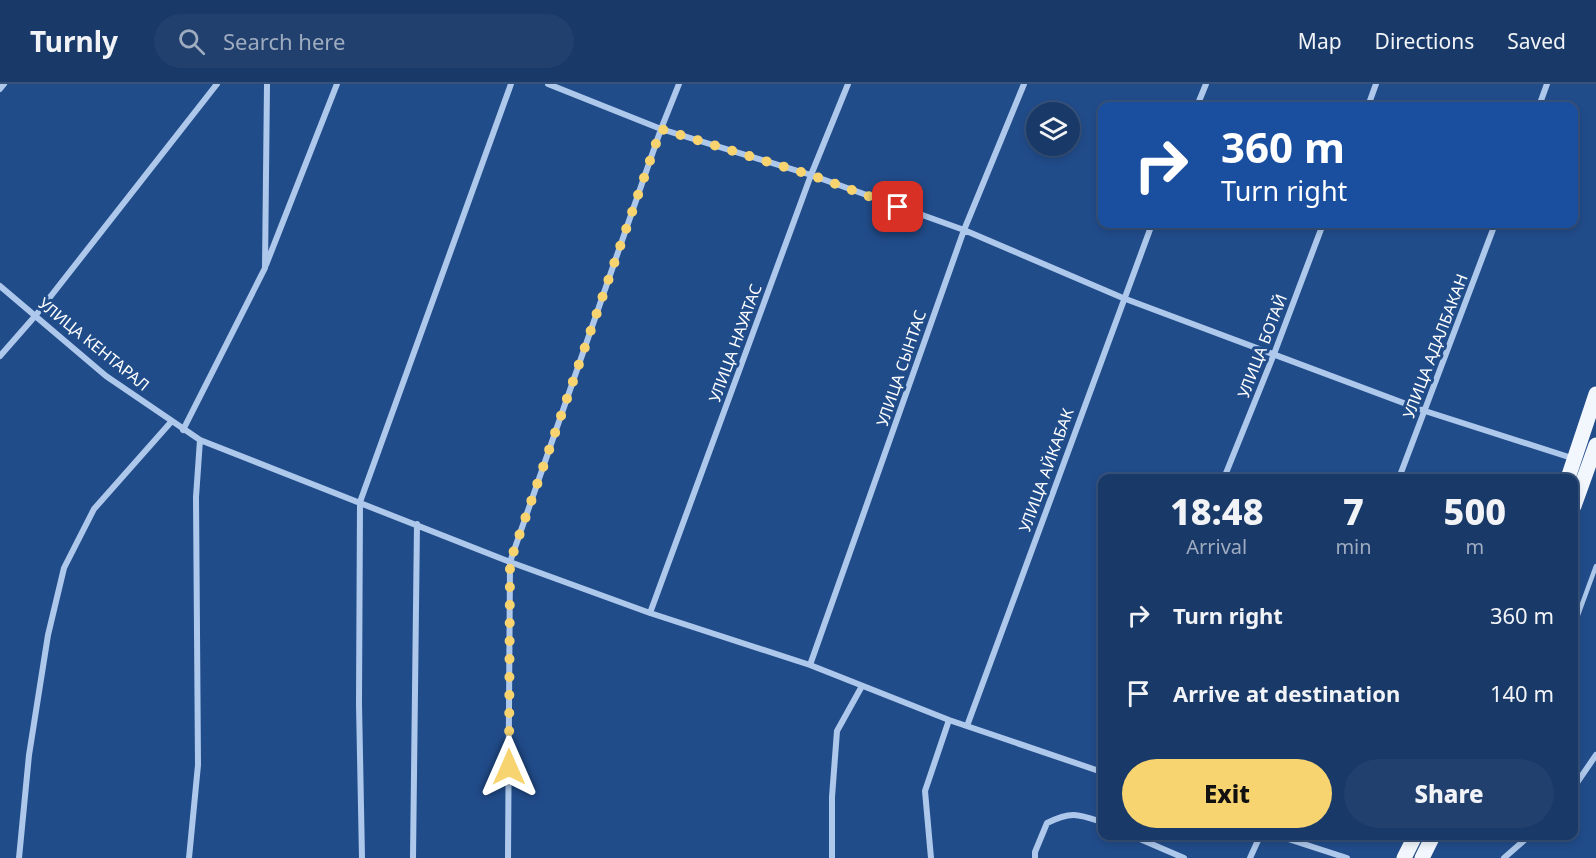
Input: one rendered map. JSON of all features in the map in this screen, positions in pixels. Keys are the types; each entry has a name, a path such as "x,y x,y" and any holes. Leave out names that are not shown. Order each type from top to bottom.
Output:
{"main road":[{"path":"1569,474 1596,394"},
{"path":"1578,495 1596,445"},
{"path":"1404,858 1413,840"},
{"path":"1422,858 1431,840"}],"street":[{"path":"0,88 4,84"},
{"path":"0,356 36,315 217,84"},
{"path":"265,268 267,84"},
{"path":"183,430 265,268 337,84"},
{"path":"362,858 359,704 360,502 511,84"},
{"path":"548,84 661,129 811,175 964,230 1123,298 1425,411 1575,459"},
{"path":"508,858 510,562 661,129 679,84"},
{"name":"УЛИЦА НАУАТАС","path":"650,613 811,175 848,84"},
{"name":"УЛИЦА СЫНТАС","path":"810,665 964,230 1024,84"},
{"path":"1199,102 1206,84"},
{"path":"1369,102 1376,84"},
{"path":"1540,102 1547,84"},
{"name":"УЛИЦА АЙКАБАК","path":"968,726 1150,228"},
{"name":"УЛИЦА БОТАЙ","path":"1226,474 1321,228"},
{"name":"УЛИЦА АДАЛБАКАН","path":"1401,474 1494,228"},
{"name":"УЛИЦА КЕНТАРАЛ","path":"0,286 106,376 200,440 510,562 650,613 810,665 949,720 1098,770"},
{"path":"19,858 31,744 48,635 64,568 94,508 171,422"},
{"path":"189,858 198,765 196,497 200,440"},
{"path":"413,858 417,524"},
{"path":"832,858 832,797 837,731 862,686"},
{"path":"932,858 925,791 949,720"},
{"path":"1578,779 1596,755"},
{"path":"1035,858 1035,852 1047,823 1060,816 1079,814 1098,821"},
{"path":"1142,840 1184,858"},
{"path":"1250,858 1258,840"},
{"path":"1291,840 1347,858"},
{"path":"1504,858 1524,840"}],"lane":[{"path":"1578,615 1596,566"}],"route":[{"path":"509,767 510,562 661,129 811,175 898,207"}]}
